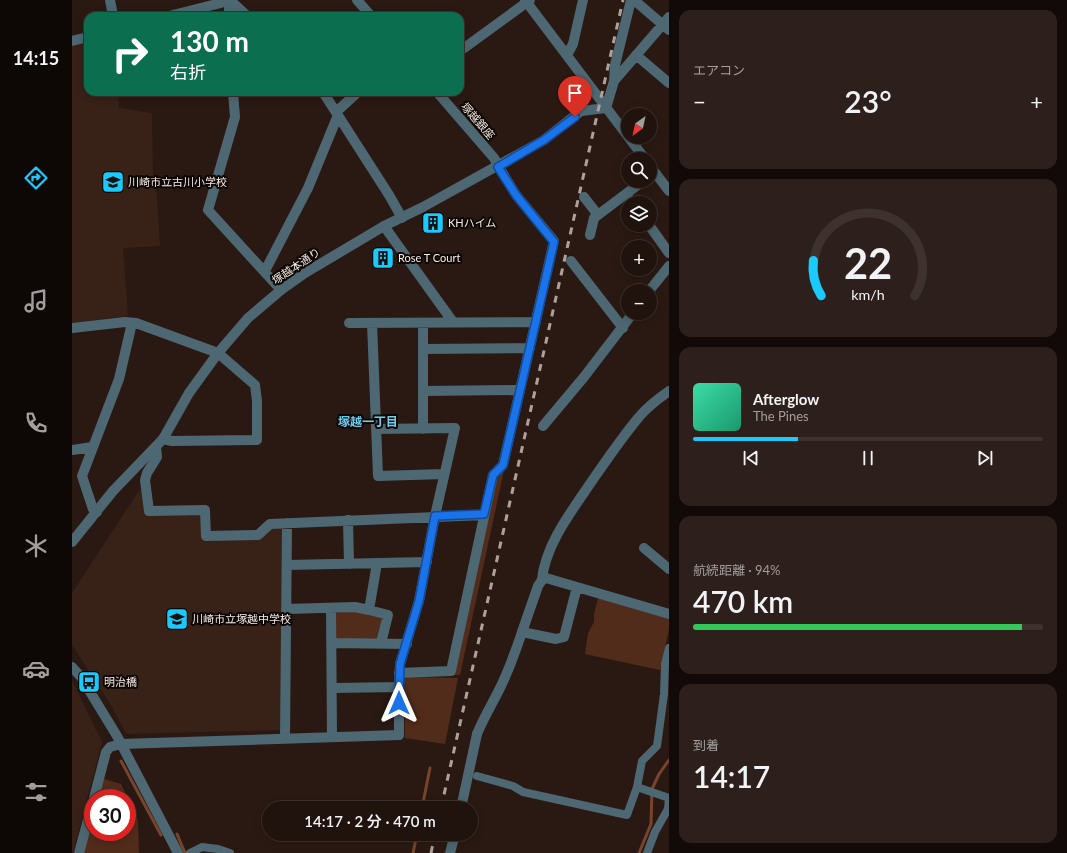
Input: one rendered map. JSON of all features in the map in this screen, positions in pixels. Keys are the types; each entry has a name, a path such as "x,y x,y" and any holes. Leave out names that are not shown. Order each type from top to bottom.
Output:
{"street":[{"path":"110,0 113,12"},
{"path":"185,12 228,0"},
{"path":"228,0 229,12"},
{"path":"228,0 243,12"},
{"path":"357,0 368,12"},
{"path":"567,56 573,44 583,0"},
{"path":"606,108 614,81 615,65 631,0"},
{"path":"614,81 636,55 667,24 634,0"},
{"path":"464,48 527,1 640,152"},
{"path":"72,41 84,38"},
{"path":"636,55 669,83"},
{"path":"586,82 581,111 606,108"},
{"path":"233,96 235,116 208,210 281,290"},
{"path":"326,96 402,218"},
{"path":"264,270 267,267 308,188 337,113 354,96"},
{"name":"塚越銀座","path":"399,673 451,671 493,475 503,465 554,242 516,195 494,158 440,96"},
{"name":"塚越本通り","path":"72,542 113,491 163,438 189,394 218,353 248,318 281,290 305,273 384,226 498,167 544,140 581,111"},
{"path":"657,177 669,191"},
{"path":"590,236 594,218 634,188"},
{"path":"584,198 598,215"},
{"path":"384,226 453,322"},
{"path":"654,232 669,253"},
{"path":"571,261 623,328"},
{"path":"655,284 669,266"},
{"path":"543,426 584,377 628,320"},
{"path":"72,328 125,322 136,323 218,353 255,385 257,401 257,440 172,441 163,438"},
{"path":"97,512 93,509 82,476 92,447 110,406 119,379 132,322"},
{"path":"349,323 536,322"},
{"path":"372,323 378,476 444,474"},
{"path":"423,323 423,429"},
{"path":"423,349 530,348"},
{"path":"424,391 520,390"},
{"path":"463,801 477,734 483,718 498,692 514,657 538,586 544,579 543,569 556,536 565,519 604,463 640,416 669,391"},
{"path":"96,789 106,752 110,747 121,744 399,734 399,673 419,601 435,516 455,428 376,430"},
{"path":"72,450 92,447"},
{"path":"156,447 157,457 144,480 149,511 205,510 206,536 258,535 270,524 484,514"},
{"path":"348,520 350,564"},
{"path":"286,738 287,523"},
{"path":"644,548 669,569"},
{"path":"287,565 427,562"},
{"path":"369,610 377,563"},
{"path":"544,579 669,614"},
{"path":"522,632 556,639 564,637 577,587"},
{"path":"286,609 355,607 388,615 381,643"},
{"path":"331,608 332,736"},
{"path":"332,642 406,644"},
{"path":"477,776 513,786 522,792 627,815 637,787 642,760 657,746 664,694 665,664 669,648"},
{"path":"72,667 81,677 121,744 178,853"},
{"path":"332,688 399,687"},
{"path":"637,787 669,798 666,819 655,832 648,853"},
{"path":"79,853 84,834"},
{"path":"450,853 453,841"},
{"path":"190,853 202,847 218,849 230,853"}],"shaded area":[{"name":"川崎市立古川小学校","path":"84,42 84,96 118,96 119,108 152,113 153,182 156,183 160,246 123,248 127,316 72,323 72,46"},
{"path":"504,470 460,675 455,675 496,481"},
{"name":"川崎市立塚越中学校","path":"140,489 143,495 145,510 201,514 203,540 260,539 271,529 283,527 282,727 279,730 128,734 125,732 112,707 72,645 72,593"},
{"path":"598,598 669,619 669,629 660,670 585,654 588,633 594,622 594,614"},
{"path":"356,611 383,619 377,639 336,640 336,613"},
{"path":"407,677 458,678 445,744 405,738 404,679"},
{"path":"72,680 102,742 90,789 84,789 84,811 72,853"},
{"path":"104,779 121,784 123,789 101,789"},
{"path":"136,816 138,820 139,853 83,853 86,841 136,841"}],"waterway":[{"path":"639,853 651,824 652,789 659,774 669,760"},
{"path":"121,761 161,835"},
{"path":"423,801 430,768"},
{"path":"177,834 185,853"},
{"path":"413,853 416,841"}],"railway":[{"path":"443,801 623,0"},
{"path":"431,853 434,841"}],"place":[{"name":"川崎市立古川小学校","path":"113,182"},
{"name":"KHハイム","path":"433,223"},
{"name":"Rose T Court","path":"383,258"},
{"name":"川崎市立塚越中学校","path":"177,619"},
{"name":"明治橋","path":"89,682"}],"district":[{"name":"塚越一丁目","path":"368,422"}],"route":[{"path":"399,703 400,664 419,601 435,516 484,514 493,475 503,465 554,242 516,195 498,167 544,140 575,117"}]}
